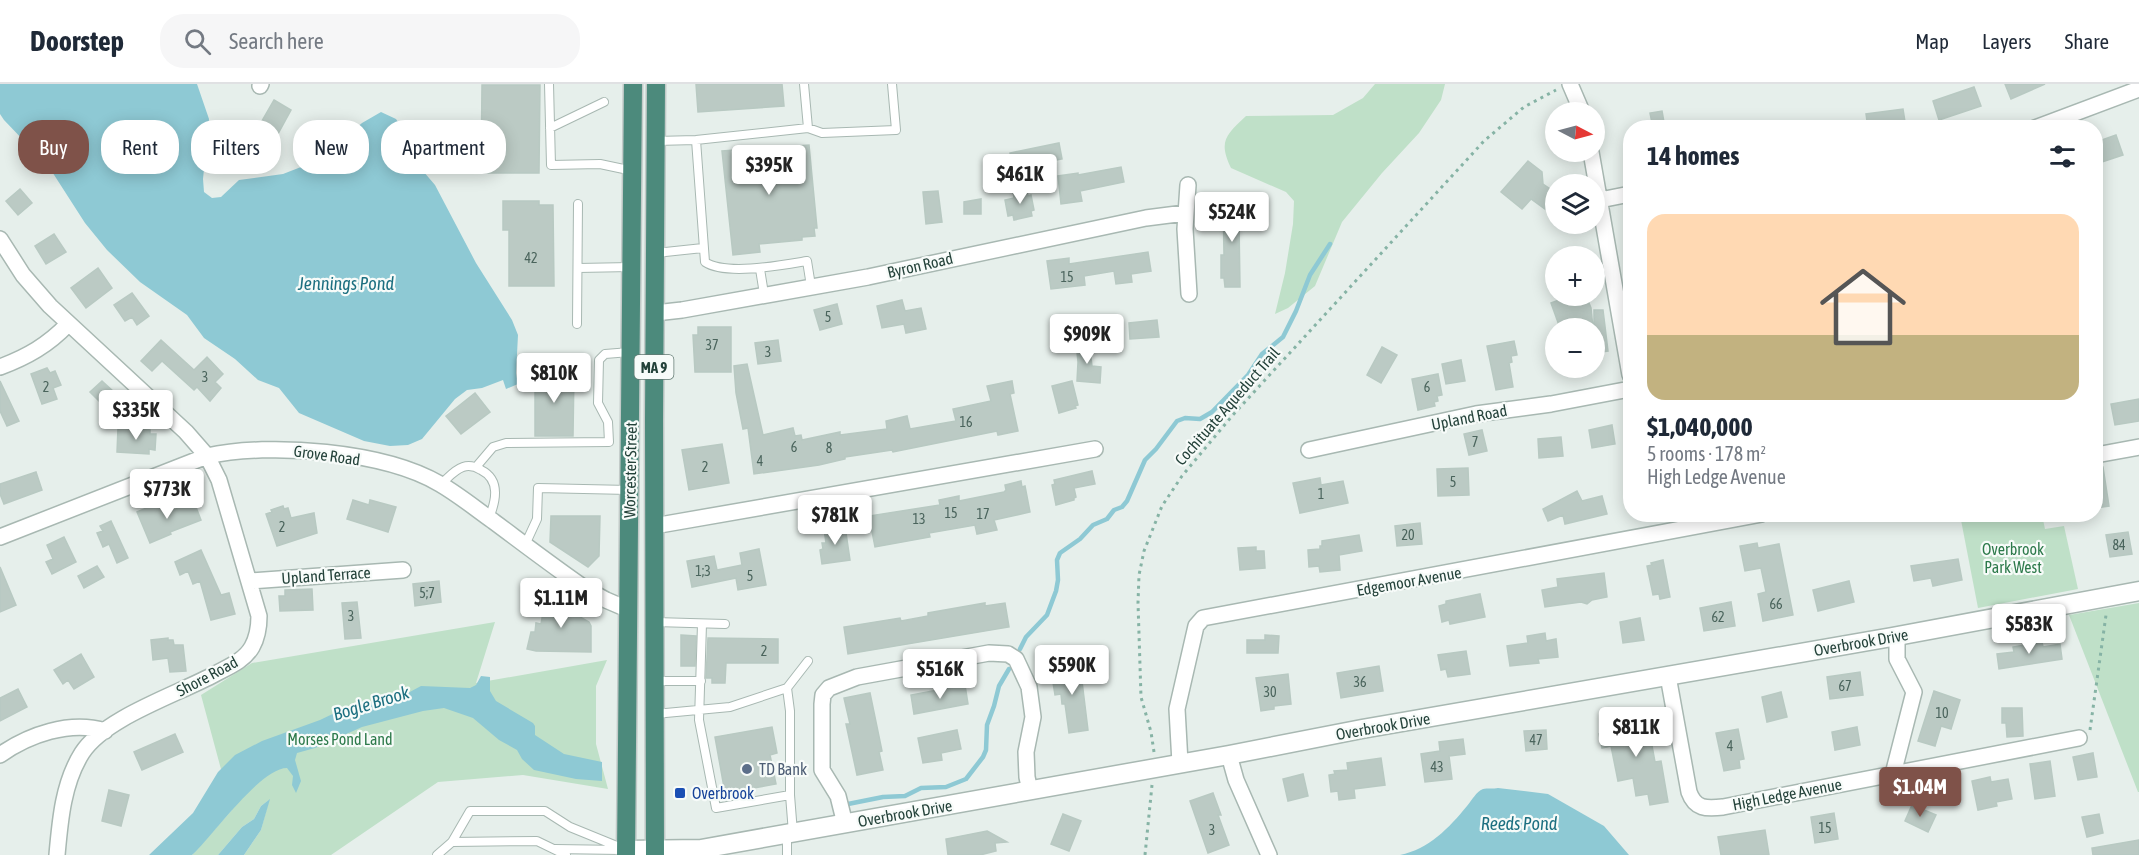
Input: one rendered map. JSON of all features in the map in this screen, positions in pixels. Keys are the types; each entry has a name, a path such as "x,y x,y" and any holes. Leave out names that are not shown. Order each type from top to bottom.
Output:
{"highway":[{"name":"Worcester Street","path":"626,853 633,84"},
{"name":"Worcester Street","path":"656,84 654,313 656,853"}],"street":[{"path":"1570,84 1578,102"},
{"path":"2056,120 2139,89"},
{"path":"1188,185 1185,213 1189,294"},
{"path":"1605,199 1623,195"},
{"name":"Byron Road","path":"654,313 868,277 1146,218 1185,213"},
{"path":"1605,229 1623,334"},
{"name":"Shore Road","path":"0,239 36,291 68,324 186,432 207,456 219,480 259,616 259,627 251,648 243,657 189,688 127,717 105,731 82,753 70,780 61,819 57,855"},
{"path":"0,367 39,350 68,324"},
{"name":"Upland Road","path":"1309,450 1485,412 1551,404 1623,390"},
{"path":"2103,454 2139,447"},
{"name":"Grove Road","path":"0,537 207,456 261,448 325,453 395,465 441,484 586,589 627,609"},
{"path":"654,526 1095,449"},
{"name":"Edgemoor Avenue","path":"1180,763 1177,727 1178,701 1196,626 1203,618 1719,522"},
{"name":"Upland Terrace","path":"250,581 403,570"},
{"name":"Overbrook Drive","path":"626,853 701,849 790,834 1362,729 1897,636 2139,591"},
{"path":"1893,774 1914,692 1897,659 1897,636"},
{"path":"845,824 838,796 822,770 823,695 829,688 869,675 978,655 1000,652 1008,654 1016,659 1023,670 1032,706 1032,728 1026,752 1030,791"},
{"name":"High Ledge Avenue","path":"1668,676 1689,792 1696,805 1703,808 1723,807 2079,738"},
{"path":"0,755 18,743 48,732 81,727 105,731"},
{"path":"1229,755 1236,780 1269,855"}],"lane":[{"path":"549,84 551,165 600,164 633,171"},
{"path":"804,84 808,128"},
{"path":"656,141 696,140 808,128 822,133 896,130 892,84"},
{"path":"550,128 604,102"},
{"path":"696,140 704,260 707,264 760,269 807,261 811,286"},
{"path":"578,204 578,324"},
{"path":"655,253 703,248"},
{"path":"578,268 632,267"},
{"path":"760,269 764,294"},
{"path":"609,442 608,422 598,403 599,360 605,354 632,352"},
{"path":"476,467 493,447 506,443 631,442"},
{"path":"441,484 452,473 465,466 476,467 487,472 494,481 496,494 495,505 489,518"},
{"path":"525,545 537,519 538,488 629,489"},
{"path":"655,622 725,624"},
{"path":"702,624 700,727 716,808 790,795"},
{"path":"655,714 699,711 737,705 787,688 808,661"},
{"path":"656,681 701,681"},
{"path":"787,688 790,711 790,834 787,855"},
{"path":"437,855 452,842 470,812 545,811 570,827 626,853"},
{"path":"452,842 533,841 541,842 554,852 566,855"},
{"path":"554,852 626,853"}],"path":[{"name":"Cochituate Aqueduct Trail","path":"1145,855 1154,768 1154,746 1141,697 1139,575 1144,551 1162,506 1182,476 1232,416 1484,141 1524,107 1570,84"},
{"path":"2079,738 2091,729 2104,617 2119,595"}],"green space":[{"path":"1375,84 1445,84 1441,100 1419,133 1382,173 1342,222 1315,286 1288,308 1275,314 1285,273 1293,224 1294,201 1286,192 1231,168 1225,151 1226,139 1233,128 1246,116 1333,115 1363,98"},
{"name":"Overbrook Park West","path":"1961,522 2044,522 2045,529 2064,526 2078,589 1978,608"},
{"path":"2139,603 2139,792 2138,792 2069,615"},
{"name":"Morses Pond Land","path":"495,622 476,683 607,660 596,686 596,744 608,789 523,775 438,782 331,855 244,855 261,830 269,800 261,806 254,819 242,827 218,855 192,855 232,810 201,695 252,663"}],"water":[{"name":"Jennings Pond","path":"0,84 197,84 209,119 191,120 191,174 204,174 204,192 212,198 221,197 239,180 283,174 293,170 293,174 369,174 369,120 367,120 381,112 396,119 381,120 381,174 426,174 435,185 476,263 512,320 518,335 516,373 518,384 506,389 503,380 482,388 467,390 455,399 422,439 408,445 390,446 364,441 299,413 279,388 258,380 235,359 204,338 187,315 140,282 107,250 85,223 54,174 89,174 89,120 18,120 18,135 0,114"},
{"name":"Bogle Brook","path":"481,676 490,677 490,691 496,701 533,723 535,735 564,754 602,762 602,781 576,779 534,770 522,759 517,750 499,740 473,718 444,708 423,711 362,727 315,748 297,753 295,760 301,781 296,793 292,785 293,776 287,768 276,771 237,804 192,855 149,855 193,813 218,772 235,755 262,741 343,709 406,694 421,686 470,688 476,685"},
{"name":"Reeds Pond","path":"1498,788 1548,794 1604,826 1629,855 1400,855 1420,848 1438,836 1481,790"},
{"path":"270,799 261,830 244,855 218,855 242,827 254,819 261,806"}],"building":[{"path":"696,84 782,84 784,106 698,112"},
{"path":"2005,84 2045,84 2011,99"},
{"path":"482,85 540,85 539,173 506,173 506,120 482,120"},
{"path":"1974,87 1981,106 1939,120 1933,101"},
{"path":"274,100 291,110 281,128 281,120 262,120"},
{"path":"1903,109 1905,120 1867,120 1866,114"},
{"path":"1662,111 1664,120 1651,120 1650,113"},
{"path":"2116,135 2123,155 2103,162 2103,140"},
{"path":"1059,143 1062,159 1046,162 1046,160 1014,168 1010,153"},
{"path":"809,145 817,228 814,228 815,236 802,237 802,240 759,244 760,252 733,255 722,151"},
{"path":"1528,161 1542,172 1545,185 1545,209 1531,199 1522,209 1501,192"},
{"path":"1121,167 1124,182 1080,191 1082,201 1061,204 1058,176 1078,173 1078,175"},
{"path":"20,189 32,203 18,215 6,201"},
{"path":"938,191 942,222 926,224 923,192"},
{"path":"1027,191 1028,196 1031,195 1034,210 1031,211 1032,216 1014,220 1013,215 1008,216 1005,200 1014,198 1013,192"},
{"path":"981,199 981,214 964,214 964,202"},
{"path":"1242,199 1242,224 1239,224 1240,287 1225,287 1224,278 1221,278 1221,255 1224,255 1223,200"},
{"path":"503,201 539,201 539,205 553,205 554,286 509,286 509,230 503,230"},
{"path":"54,234 66,252 46,264 35,246"},
{"path":"1148,252 1151,271 1131,274 1132,282 1116,284 1114,271 1084,276 1085,285 1051,289 1047,261 1069,258 1069,264"},
{"path":"98,268 112,288 86,308 71,288"},
{"path":"132,293 149,316 137,325 132,317 125,321 114,305"},
{"path":"902,300 905,311 921,308 926,329 906,333 904,324 882,328 877,306"},
{"path":"837,304 842,324 820,330 814,310"},
{"path":"1552,306 1590,306 1591,308 1592,318 1556,318"},
{"path":"1594,310 1603,310 1604,318 1594,318"},
{"path":"1157,320 1159,337 1130,339 1129,323"},
{"path":"1605,326 1608,351 1605,351"},
{"path":"698,327 731,327 731,372 695,372 693,335 698,335"},
{"path":"161,340 194,370 207,357 223,374 215,382 221,388 210,401 197,387 194,390 162,361 152,371 141,361"},
{"path":"778,340 781,361 758,364 755,343"},
{"path":"1089,341 1092,366 1101,367 1100,383 1077,381 1076,342"},
{"path":"1514,341 1517,355 1511,356 1512,362 1509,363 1513,387 1496,390 1487,346"},
{"path":"1382,347 1397,355 1381,383 1367,375"},
{"path":"1461,360 1465,381 1446,384 1442,364"},
{"path":"747,364 763,435 793,428 795,436 801,435 802,440 840,432 840,435 887,429 886,421 907,416 910,429 956,421 953,409 991,401 987,386 1012,381 1014,393 1010,394 1018,431 998,435 997,431 893,452 892,450 845,457 845,459 819,465 754,474 748,428 743,429 736,393 734,366"},
{"path":"47,368 50,373 55,371 61,385 53,388 57,399 42,404 31,374"},
{"path":"535,372 574,372 573,436 535,436"},
{"path":"1438,374 1442,395 1437,396 1438,401 1434,402 1435,406 1418,410 1412,379"},
{"path":"0,381 19,421 7,426 0,411"},
{"path":"102,381 114,392 102,404 90,392"},
{"path":"1072,381 1078,405 1075,406 1076,408 1059,413 1052,386"},
{"path":"475,393 490,412 461,434 446,416"},
{"path":"2139,399 2139,421 2115,425 2111,404"},
{"path":"1612,425 1615,444 1592,448 1589,430"},
{"path":"118,428 150,430 150,434 156,434 155,450 149,449 149,454 117,452"},
{"path":"1482,430 1487,451 1469,455 1464,434"},
{"path":"1561,437 1563,456 1539,458 1538,439"},
{"path":"722,444 729,483 689,490 682,450"},
{"path":"2103,467 2109,506 2103,507"},
{"path":"1468,468 1469,495 1438,496 1437,469"},
{"path":"1092,471 1095,484 1074,488 1076,497 1074,500 1056,505 1052,485 1055,484 1054,480"},
{"path":"36,472 42,490 4,504 0,494 0,484"},
{"path":"1320,478 1321,485 1343,481 1348,503 1300,513 1293,483"},
{"path":"1021,481 1022,487 1025,486 1030,512 994,520 997,530 977,534 975,525 929,533 930,537 875,547 869,516 940,505 939,500 959,496 959,501 1004,492 1005,485"},
{"path":"1577,491 1582,501 1602,496 1607,514 1565,524 1563,515 1548,521 1543,509"},
{"path":"353,500 369,505 370,500 396,507 388,532 347,519"},
{"path":"194,502 201,520 170,532 171,534 150,543 137,512 158,503 163,514"},
{"path":"283,506 284,509 288,508 291,518 314,513 317,533 277,546 266,514"},
{"path":"551,516 600,516 599,556 588,567 550,542"},
{"path":"111,521 128,558 117,563 109,544 103,547 97,533 103,531 100,526"},
{"path":"1420,523 1422,544 1397,546 1395,526"},
{"path":"845,526 850,560 822,564 820,550 823,549 822,543 826,543 824,529"},
{"path":"2128,532 2132,554 2110,557 2106,535"},
{"path":"1359,535 1362,551 1339,555 1340,570 1320,572 1319,566 1309,567 1308,550 1320,549 1322,541"},
{"path":"64,537 76,562 52,574 46,562 53,559 47,545"},
{"path":"1757,543 1758,548 1779,544 1793,615 1763,621 1758,594 1766,592 1761,568 1745,571 1740,546"},
{"path":"1256,547 1256,551 1264,551 1265,568 1240,570 1238,548"},
{"path":"759,549 766,585 738,590 736,578 692,587 687,561 714,556 717,570 742,565 740,553"},
{"path":"201,550 221,595 229,593 235,614 211,620 200,581 193,584 188,571 180,575 175,562"},
{"path":"1958,559 1962,580 1933,586 1931,578 1914,581 1911,566"},
{"path":"1663,560 1670,597 1660,599 1659,594 1653,595 1647,566"},
{"path":"97,566 104,577 84,588 78,576"},
{"path":"0,567 16,605 0,612"},
{"path":"1604,573 1607,597 1592,600 1587,604 1581,602 1545,607 1542,590 1558,587 1557,579"},
{"path":"439,581 441,602 415,606 413,584"},
{"path":"1849,581 1854,602 1818,611 1813,590"},
{"path":"312,589 313,610 280,611 279,596 285,596 285,590"},
{"path":"547,590 582,613 580,617 589,622 591,652 527,649 531,632 535,632 536,623 541,624"},
{"path":"1480,594 1485,617 1450,624 1449,620 1442,622 1439,606 1446,604 1446,601"},
{"path":"357,602 361,638 345,639 342,603"},
{"path":"1731,602 1735,626 1704,631 1700,608"},
{"path":"985,603 985,606 1005,603 1009,627 848,654 844,627 900,618 901,621 928,616 928,613"},
{"path":"1640,618 1644,640 1623,643 1620,622"},
{"path":"1545,633 1546,641 1556,639 1558,657 1538,659 1539,663 1510,666 1507,646 1528,643 1527,636"},
{"path":"681,635 696,636 695,666 681,666"},
{"path":"1265,635 1279,636 1278,653 1247,653 1247,640 1265,640"},
{"path":"168,638 168,640 173,640 174,645 183,645 186,671 170,672 168,658 153,660 151,640"},
{"path":"708,638 778,639 778,663 726,663 725,683 712,683 712,678 706,678"},
{"path":"2042,642 2043,647 2060,644 2062,659 1999,669 1997,654 2014,652 2013,647"},
{"path":"1466,651 1470,674 1448,677 1446,669 1441,670 1438,655"},
{"path":"81,654 94,677 74,689 68,680 63,684 54,670"},
{"path":"1080,665 1088,730 1069,733 1065,704 1062,704 1061,694 1055,695 1051,670"},
{"path":"1379,666 1383,691 1341,698 1337,673"},
{"path":"1860,672 1863,695 1830,699 1827,677"},
{"path":"1288,674 1291,704 1274,706 1274,709 1261,711 1256,678"},
{"path":"965,685 968,704 914,714 911,695"},
{"path":"18,689 27,707 0,721 0,698"},
{"path":"1934,691 1960,700 1951,729 1941,726 1935,746 1918,741"},
{"path":"1781,692 1787,717 1767,722 1762,697"},
{"path":"870,693 882,751 879,752 883,770 857,775 846,724 850,724 844,698"},
{"path":"2002,708 2022,708 2023,736 2007,737 2006,723 2002,723"},
{"path":"1647,719 1655,762 1661,761 1668,802 1650,805 1648,794 1636,796 1633,778 1618,781 1611,746 1602,748 1599,734 1602,734 1600,725"},
{"name":"TD Bank","path":"772,727 777,753 770,755 776,784 725,793 715,737"},
{"path":"1857,727 1860,745 1835,750 1832,732"},
{"path":"1738,729 1744,759 1739,760 1740,768 1724,771 1716,733"},
{"path":"957,730 961,749 941,753 942,760 923,763 918,738"},
{"path":"1546,730 1547,749 1526,751 1524,731"},
{"path":"175,734 183,752 142,770 134,752"},
{"path":"1463,739 1465,754 1449,756 1452,779 1425,782 1421,754 1440,751 1439,742"},
{"path":"2093,753 2097,777 2078,780 2073,757"},
{"path":"1381,758 1385,785 1354,789 1355,798 1339,800 1338,791 1331,792 1329,775 1335,774 1334,771 1348,770 1347,763"},
{"path":"2050,761 2055,796 2035,799 2030,764"},
{"path":"1303,774 1308,796 1288,801 1283,779"},
{"path":"1990,777 1991,782 2008,779 2012,799 1996,802 1997,806 1978,810 1972,781"},
{"path":"109,790 129,795 121,826 102,821"},
{"path":"1213,793 1229,845 1208,853 1190,801"},
{"path":"1912,805 1936,815 1928,832 1905,821"},
{"path":"1834,813 1838,839 1815,843 1811,817"},
{"path":"1063,814 1081,821 1069,851 1051,844"},
{"path":"2099,814 2103,833 2087,837 2082,817"},
{"path":"1765,830 1769,855 1721,855 1718,837"},
{"path":"987,831 1007,842 995,843 996,851 980,855 948,855 946,839"},
{"path":"2139,840 2139,855 2093,855 2092,848"}],"waterway":[{"path":"1020,649 1026,637 1047,615 1056,591 1057,560 1060,553 1080,539 1093,525 1107,519 1114,510 1122,507 1127,501 1145,460 1177,421 1185,418 1200,419 1212,412 1248,375 1262,354 1283,337 1310,275 1330,244"},
{"path":"848,804 883,797 905,796 921,788 946,787 966,779 986,750 987,725 999,686 1009,669"}],"place":[{"name":"TD Bank","path":"747,769"},
{"name":"Overbrook","path":"680,793"}]}
